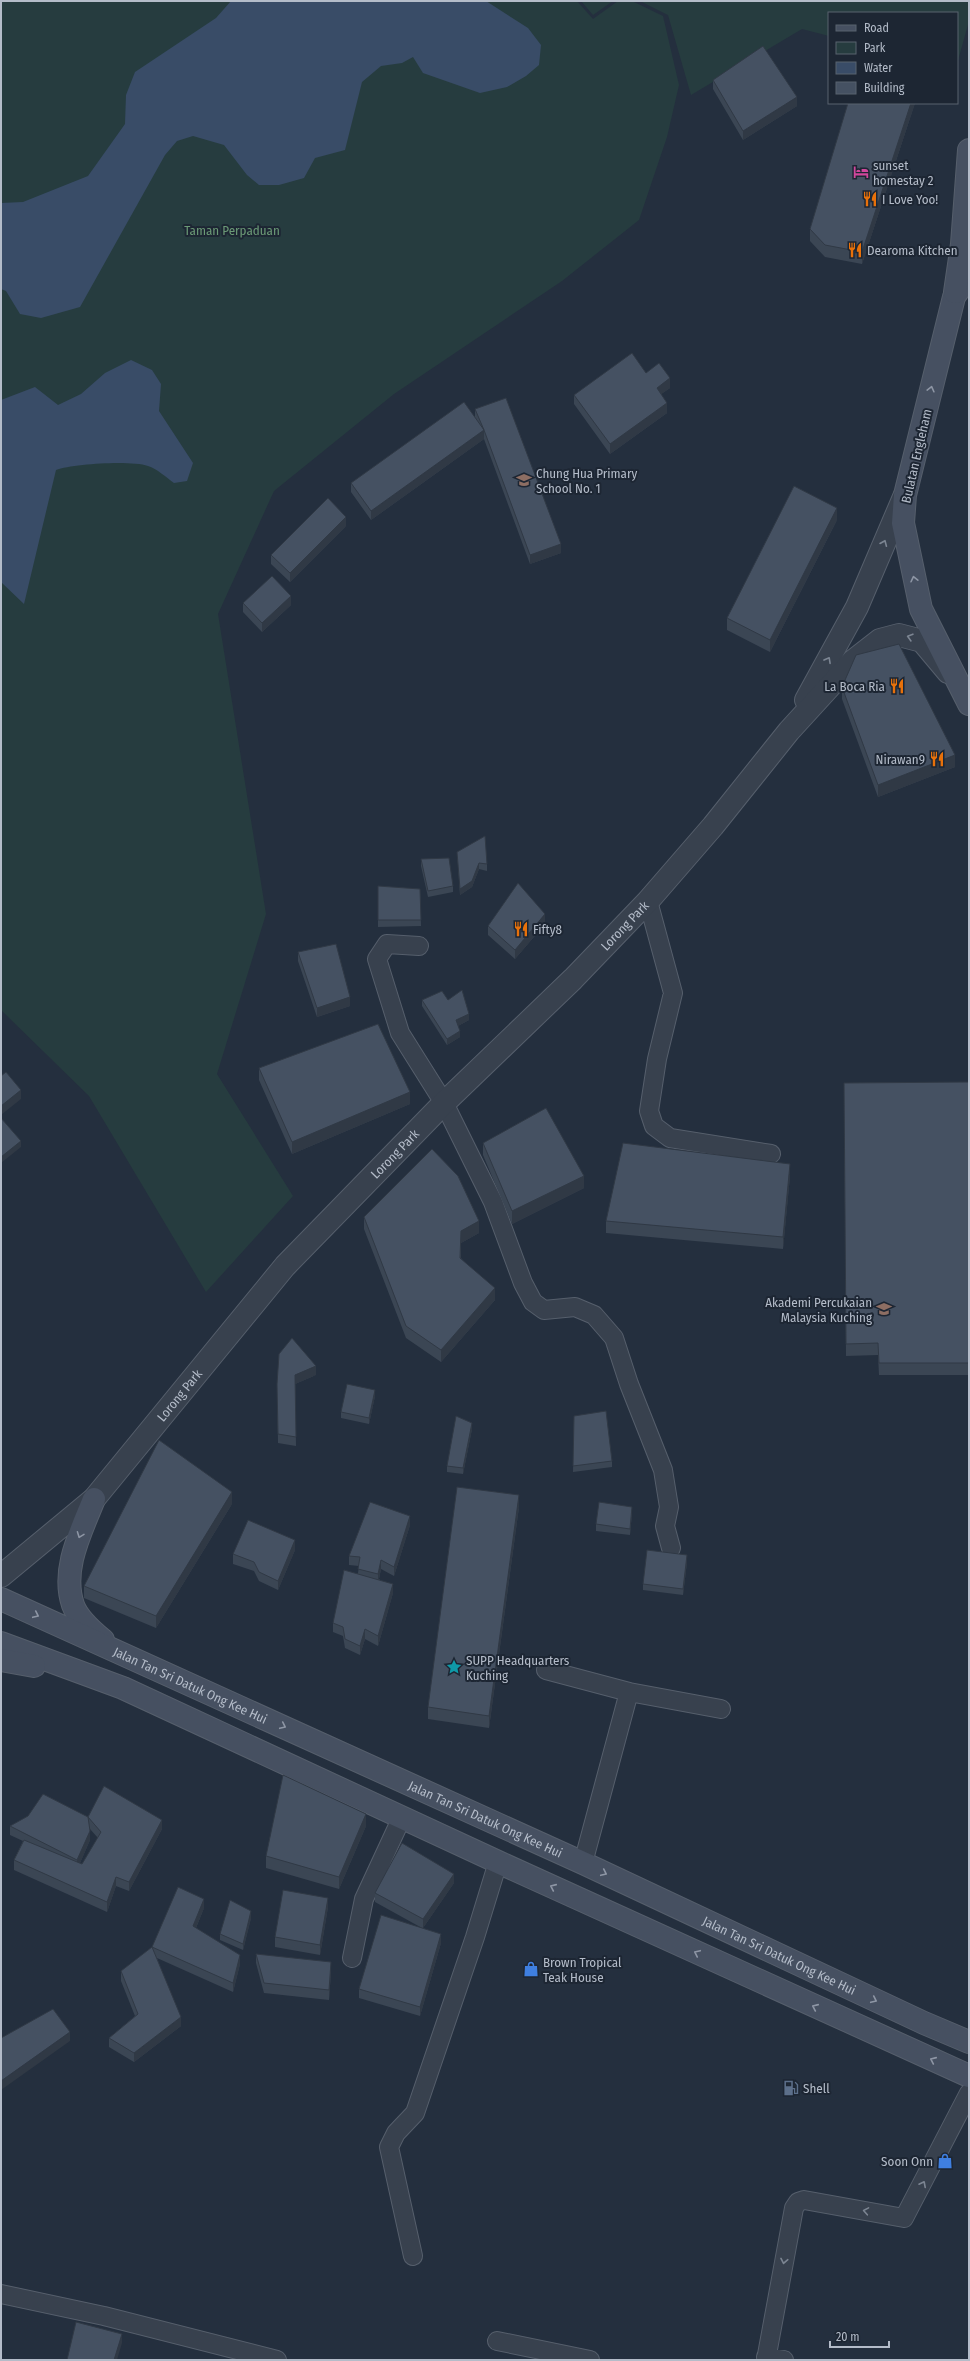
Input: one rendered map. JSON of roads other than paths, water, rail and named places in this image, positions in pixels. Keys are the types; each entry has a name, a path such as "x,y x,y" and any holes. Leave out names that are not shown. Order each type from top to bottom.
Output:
{"main road":[{"path":"954,297 962,244 969,150"},
{"name":"Bulatan Engleham","path":"969,275 954,297 905,495 903,523 921,609 957,683 969,704"},
{"path":"94,1499 72,1555 70,1582 73,1606 89,1628 115,1651"},
{"name":"Jalan Tan Sri Datuk Ong Kee Hui","path":"1,1599 248,1709 421,1791 583,1863 924,2023 969,2042"},
{"path":"1,1643 123,1688 498,1862 969,2076"},
{"path":"1,1660 38,1667 123,1688"}],"street":[{"path":"789,731 857,607 905,495"},
{"path":"789,731 853,661 880,640 899,634 922,641 957,683"},
{"name":"Lorong Park","path":"1,1576 94,1499 285,1266 444,1103 573,979 648,901 714,826 789,731"},
{"path":"648,901 673,993 657,1058 649,1111 654,1126 670,1138 771,1154"},
{"path":"419,946 387,944 377,959 400,1033 444,1103 493,1202 523,1283 533,1302 544,1310 575,1307 594,1315 614,1338 629,1384 663,1470 669,1507 665,1526 671,1548"},
{"path":"546,1670 629,1692 721,1709"},
{"path":"583,1863 629,1692"},
{"path":"352,1958 364,1899 402,1817"},
{"path":"413,2256 389,2148 396,2133 415,2113 476,1937 498,1862"},
{"path":"784,2360 766,2358 794,2208 798,2202 804,2200 904,2218 967,2105"},
{"path":"1,2294 104,2316 277,2360"},
{"path":"497,2341 590,2360"}],"water":[{"path":"231,1 486,1 528,28 541,45 539,65 526,76 507,87 480,93 423,73 413,57 402,63 381,66 362,82 345,150 315,158 304,178 279,185 259,185 247,175 224,145 193,136 177,141 165,155 80,307 41,318 20,314 6,291 1,289 1,203 23,202 88,176 125,124 126,95 135,72 216,18"},
{"path":"131,360 152,370 161,384 159,411 193,463 187,481 174,483 151,467 140,464 115,463 75,466 56,470 24,604 1,582 1,400 35,387 58,405 81,394 105,373"}],"place":[{"name":"sunset homestay 2","path":"861,172"},
{"name":"I Love Yoo!","path":"870,199"},
{"name":"Dearoma Kitchen","path":"855,250"},
{"name":"Chung Hua Primary School No. 1","path":"524,480"},
{"name":"La Boca Ria","path":"897,686"},
{"name":"Nirawan9","path":"937,759"},
{"name":"Fifty8","path":"521,929"},
{"name":"Akademi Percukaian Malaysia Kuching","path":"884,1309"},
{"name":"SUPP Headquarters Kuching","path":"454,1667"},
{"name":"Brown Tropical Teak House","path":"531,1969"},
{"name":"Shell","path":"791,2088"},
{"name":"Soon Onn","path":"945,2161"}],"park label":[{"name":"Taman Perpaduan","path":"232,230"}]}
